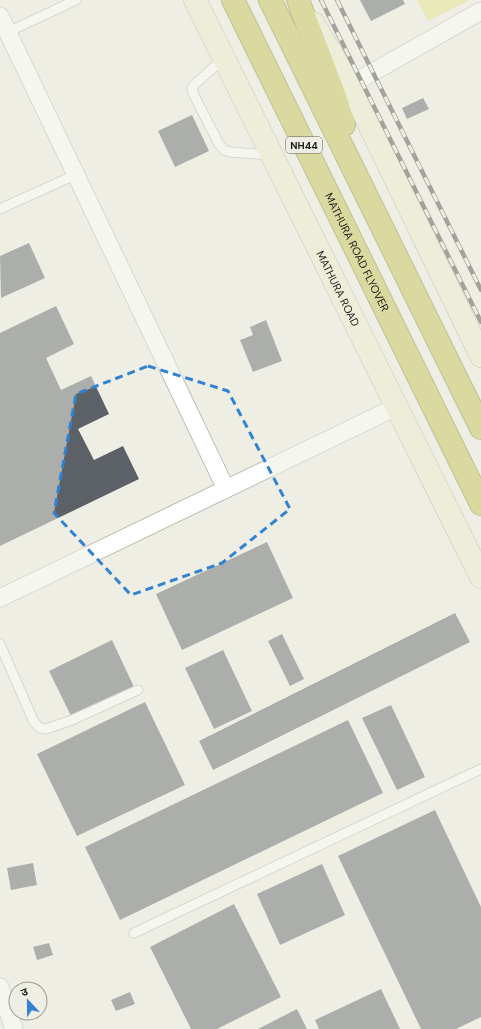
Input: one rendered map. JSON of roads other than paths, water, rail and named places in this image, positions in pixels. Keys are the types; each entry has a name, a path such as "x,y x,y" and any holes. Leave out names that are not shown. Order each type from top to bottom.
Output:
{"highway":[{"name":"MATHURA ROAD FLYOVER","path":"233,0 481,504"},
{"name":"NH44","path":"270,0 481,428"},
{"path":"299,0 334,94 368,199"}],"main road":[{"name":"MATHURA ROAD","path":"194,0 273,156 481,577"},
{"path":"299,0 350,86 481,356"}],"street":[{"path":"350,86 481,11"},
{"path":"0,16 75,176 226,489"},
{"path":"0,598 396,407"},
{"path":"0,987 14,1029"}],"lane":[{"path":"8,32 76,0"},
{"path":"224,58 195,84 192,88 193,93 224,150 230,152 273,156"},
{"path":"0,210 75,176"},
{"path":"0,644 33,720 40,728 46,729 72,720 138,690"},
{"path":"134,933 481,769"}],"railway":[{"path":"321,0 481,322"},
{"path":"337,0 481,290"}]}
